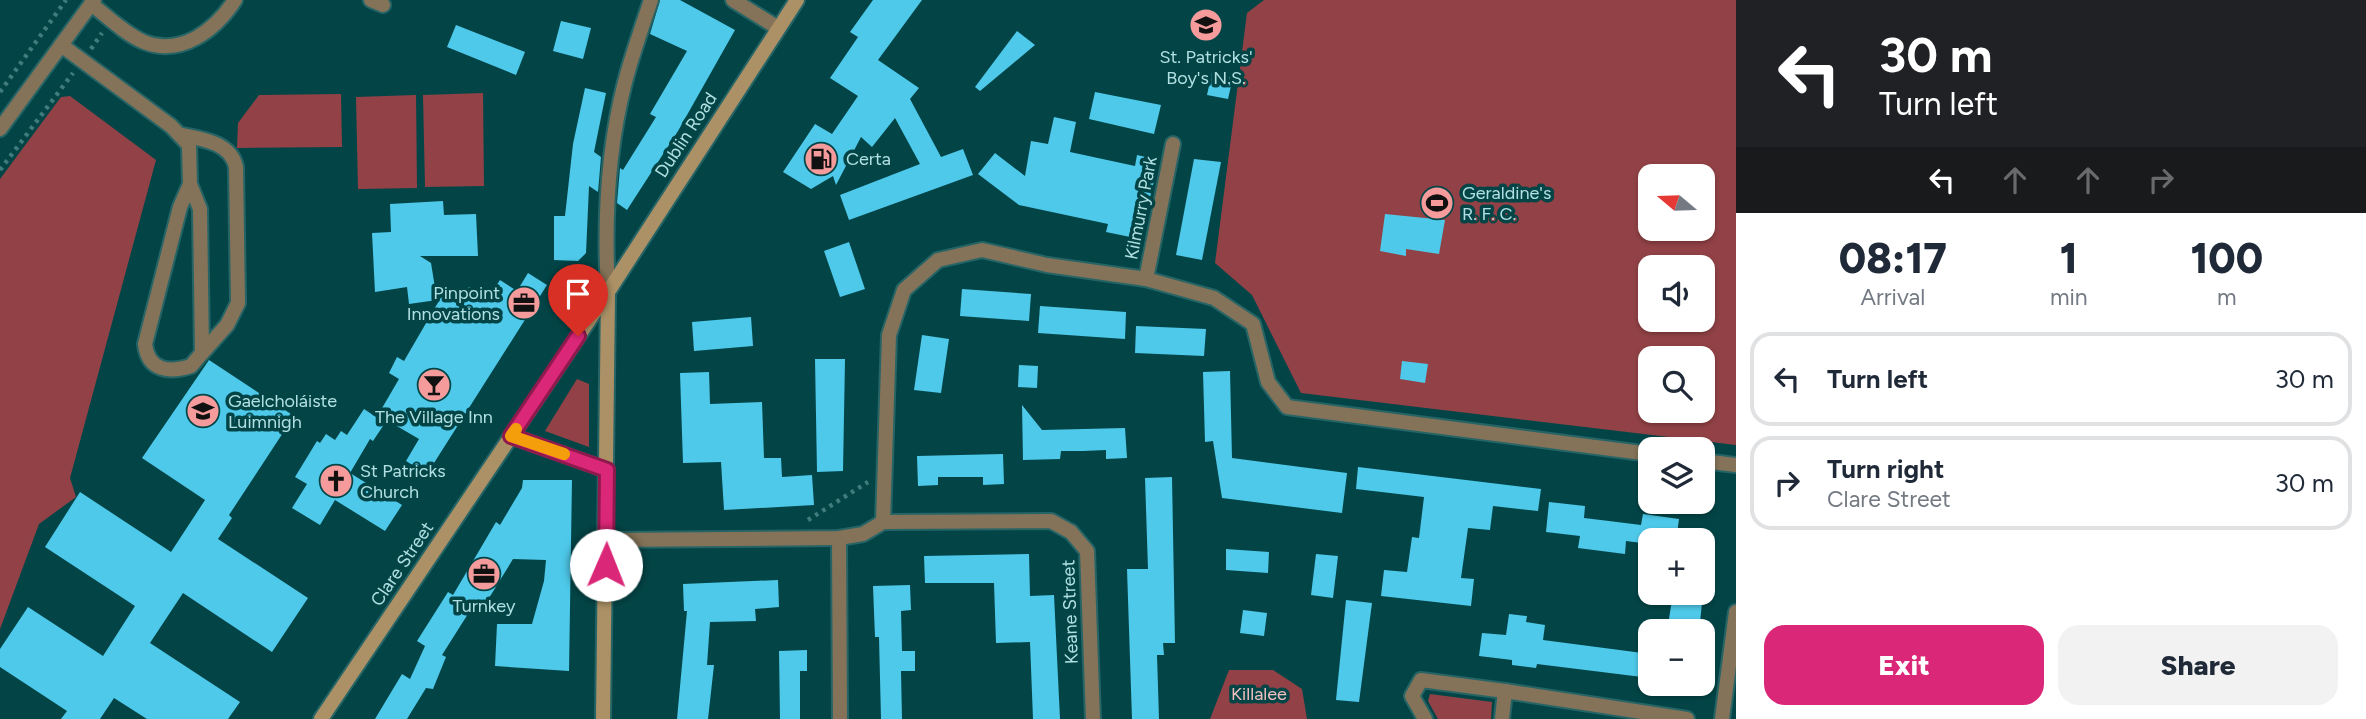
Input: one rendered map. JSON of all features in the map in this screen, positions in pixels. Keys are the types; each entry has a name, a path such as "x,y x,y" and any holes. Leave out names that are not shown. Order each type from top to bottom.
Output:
{"main road":[{"name":"Dublin Road","path":"608,292 797,0"},
{"name":"Clare Street","path":"321,719 608,292"},
{"path":"603,719 608,292"},
{"path":"511,436 607,470"}],"street":[{"path":"0,129 92,2 143,42 159,46 177,45 210,31 235,0"},
{"path":"608,292 605,226 610,156 625,83 651,0"},
{"path":"733,0 778,28"},
{"path":"61,45 182,135 189,145 190,184 201,209 202,353"},
{"path":"182,135 215,142 233,158 236,167 238,303 228,325 191,366 168,370 151,363 146,356 145,344 180,207 190,184"},
{"name":"Kilmurry Park","path":"1146,279 1173,144"},
{"path":"606,540 839,538 863,534 883,522 889,335 904,290 938,260 982,250 1047,265 1146,279 1214,298 1253,324 1268,382 1287,407 1638,452"},
{"path":"1715,462 1736,465"},
{"name":"Keane Street","path":"883,522 1051,521 1071,532 1087,551 1093,719"},
{"path":"839,538 840,719"},
{"path":"1723,719 1736,612"},
{"path":"1425,719 1412,696 1421,680 1687,719"},
{"path":"1502,719 1505,691"}],"path":[{"path":"0,92 66,0"},
{"path":"0,170 99,37"},
{"path":"799,538 799,530 809,519 864,482 883,481"}],"green space":[{"name":"Geraldine's R. F. C.","path":"1264,0 1736,0 1736,445 1715,442 1715,437 1669,437 1301,393 1252,295 1215,263 1247,13"},
{"path":"483,93 484,186 425,187 423,95"},
{"path":"341,94 342,147 237,148 238,123 259,95"},
{"path":"416,95 417,188 358,189 356,97"},
{"path":"70,96 156,160 70,478 76,497 39,524 0,629 0,179 61,97"},
{"path":"577,379 589,384 589,447 545,431"},
{"name":"Killalee","path":"1229,670 1273,670 1302,689 1307,719 1210,719"},
{"path":"1430,694 1492,702 1491,719 1438,719 1428,701"}],"building":[{"path":"660,0 680,0 735,30 678,131 627,210 617,203 620,168 623,170 656,117 650,114 687,51 650,34"},
{"path":"873,0 922,0 878,60 919,88 910,99 941,157 963,149 973,175 849,220 840,195 920,164 895,118 872,147 861,137 836,185 833,176 811,189 783,172 815,124 832,134 858,96 830,78 858,37 850,32"},
{"path":"561,21 591,28 583,59 553,51"},
{"path":"456,25 525,52 516,75 447,47"},
{"path":"1017,31 1035,45 980,91 975,87"},
{"path":"1212,72 1233,77 1228,99 1207,95"},
{"path":"585,88 606,93 594,152 601,157 598,192 589,186 586,253 578,261 554,260 554,216 565,216 573,144"},
{"path":"1095,92 1161,105 1154,134 1089,119"},
{"path":"1054,117 1076,122 1070,152 1135,166 1137,155 1159,160 1140,239 1106,232 1108,224 1019,205 978,174 995,153 1025,176 1031,141 1048,144"},
{"path":"1194,159 1221,162 1202,260 1176,255"},
{"path":"443,201 444,215 476,214 478,256 420,256 431,263 437,300 409,304 407,287 375,292 372,233 391,232 390,204"},
{"path":"1385,214 1445,220 1439,254 1406,249 1406,256 1380,251"},
{"path":"849,242 865,289 840,297 824,251"},
{"path":"528,273 547,285 427,474 406,461 419,439 378,415 399,379 389,373 397,357 404,361 443,294 458,304 469,287 487,300 500,280 517,291"},
{"path":"962,289 1031,294 1029,321 960,316"},
{"path":"1040,306 1126,312 1125,339 1038,333"},
{"path":"751,317 753,346 694,351 692,322"},
{"path":"1136,326 1206,329 1204,356 1135,353"},
{"path":"922,335 949,339 941,393 914,390"},
{"path":"815,359 845,359 843,471 817,472"},
{"path":"209,360 294,416 229,515 232,518 218,539 308,598 272,652 183,593 150,643 240,702 228,719 147,719 114,698 100,719 61,719 67,711 0,667 0,649 28,607 103,656 135,606 45,547 80,492 171,552 205,500 142,458"},
{"path":"1402,361 1428,364 1425,383 1400,379"},
{"path":"1019,365 1038,366 1037,388 1018,387"},
{"path":"1230,371 1232,458 1347,473 1342,513 1222,498 1213,441 1205,442 1203,372"},
{"path":"709,372 710,404 762,402 764,458 781,458 782,477 812,475 814,505 724,510 721,462 683,463 680,373"},
{"path":"1022,405 1042,430 1125,428 1127,458 1106,459 1106,450 1061,451 1060,459 1023,460"},
{"name":"St Patricks Church","path":"364,409 385,423 373,441 370,439 350,473 402,505 385,531 335,500 320,525 292,508 307,484 295,477 317,441 320,443 326,434 335,440 341,431 347,435"},
{"path":"1003,454 1004,484 983,485 983,477 938,477 938,485 918,486 917,456"},
{"path":"1358,467 1541,489 1538,511 1493,506 1490,530 1468,528 1461,578 1474,579 1471,606 1381,596 1384,570 1407,572 1412,537 1419,538 1424,497 1356,489"},
{"path":"1172,477 1175,643 1163,643 1164,655 1157,655 1159,719 1132,719 1127,569 1148,569 1145,478"},
{"path":"523,480 572,480 569,671 495,666 497,624 532,624 544,581 546,560 513,559 481,611 473,606 442,655 446,657 433,689 426,688 407,719 375,719 402,674 410,679 425,646 417,641 448,592 453,595 496,522 500,525 522,488"},
{"path":"1549,502 1585,506 1584,518 1641,525 1643,514 1679,519 1678,528 1638,528 1638,542 1626,541 1625,554 1578,548 1580,536 1546,532"},
{"path":"1226,549 1269,552 1268,573 1226,570"},
{"path":"1029,554 1030,596 1054,595 1060,719 1033,719 1030,642 996,643 994,583 925,583 924,556"},
{"path":"1316,554 1338,556 1333,598 1311,595"},
{"path":"778,580 779,607 755,609 756,621 710,622 707,665 714,665 708,719 677,719 687,611 684,611 683,584"},
{"path":"910,585 911,610 901,611 902,651 915,651 915,671 901,671 902,719 881,719 879,637 875,637 873,586"},
{"path":"1346,600 1372,603 1359,702 1336,700"},
{"path":"1671,605 1702,605 1700,619 1669,619"},
{"path":"1243,610 1267,613 1264,636 1240,633"},
{"path":"1509,614 1527,616 1526,622 1545,625 1543,640 1638,652 1638,677 1537,664 1536,668 1512,665 1512,660 1479,656 1482,633 1506,635"},
{"path":"807,650 807,671 800,671 800,719 780,719 779,651"}],"slow traffic":[{"path":"516,429 511,436 564,454"}],"place":[{"name":"St. Patricks' Boy's N.S.","path":"1206,25"},
{"name":"Certa","path":"821,159"},
{"name":"Geraldine's R. F. C.","path":"1437,203"},
{"name":"Pinpoint Innovations","path":"524,303"},
{"name":"The Village Inn","path":"434,385"},
{"name":"Gaelcholáiste Luimnigh","path":"203,411"},
{"name":"St Patricks Church","path":"336,481"},
{"name":"Turnkey","path":"484,574"}],"route":[{"path":"578,336 511,436 607,470 606,565"}]}
